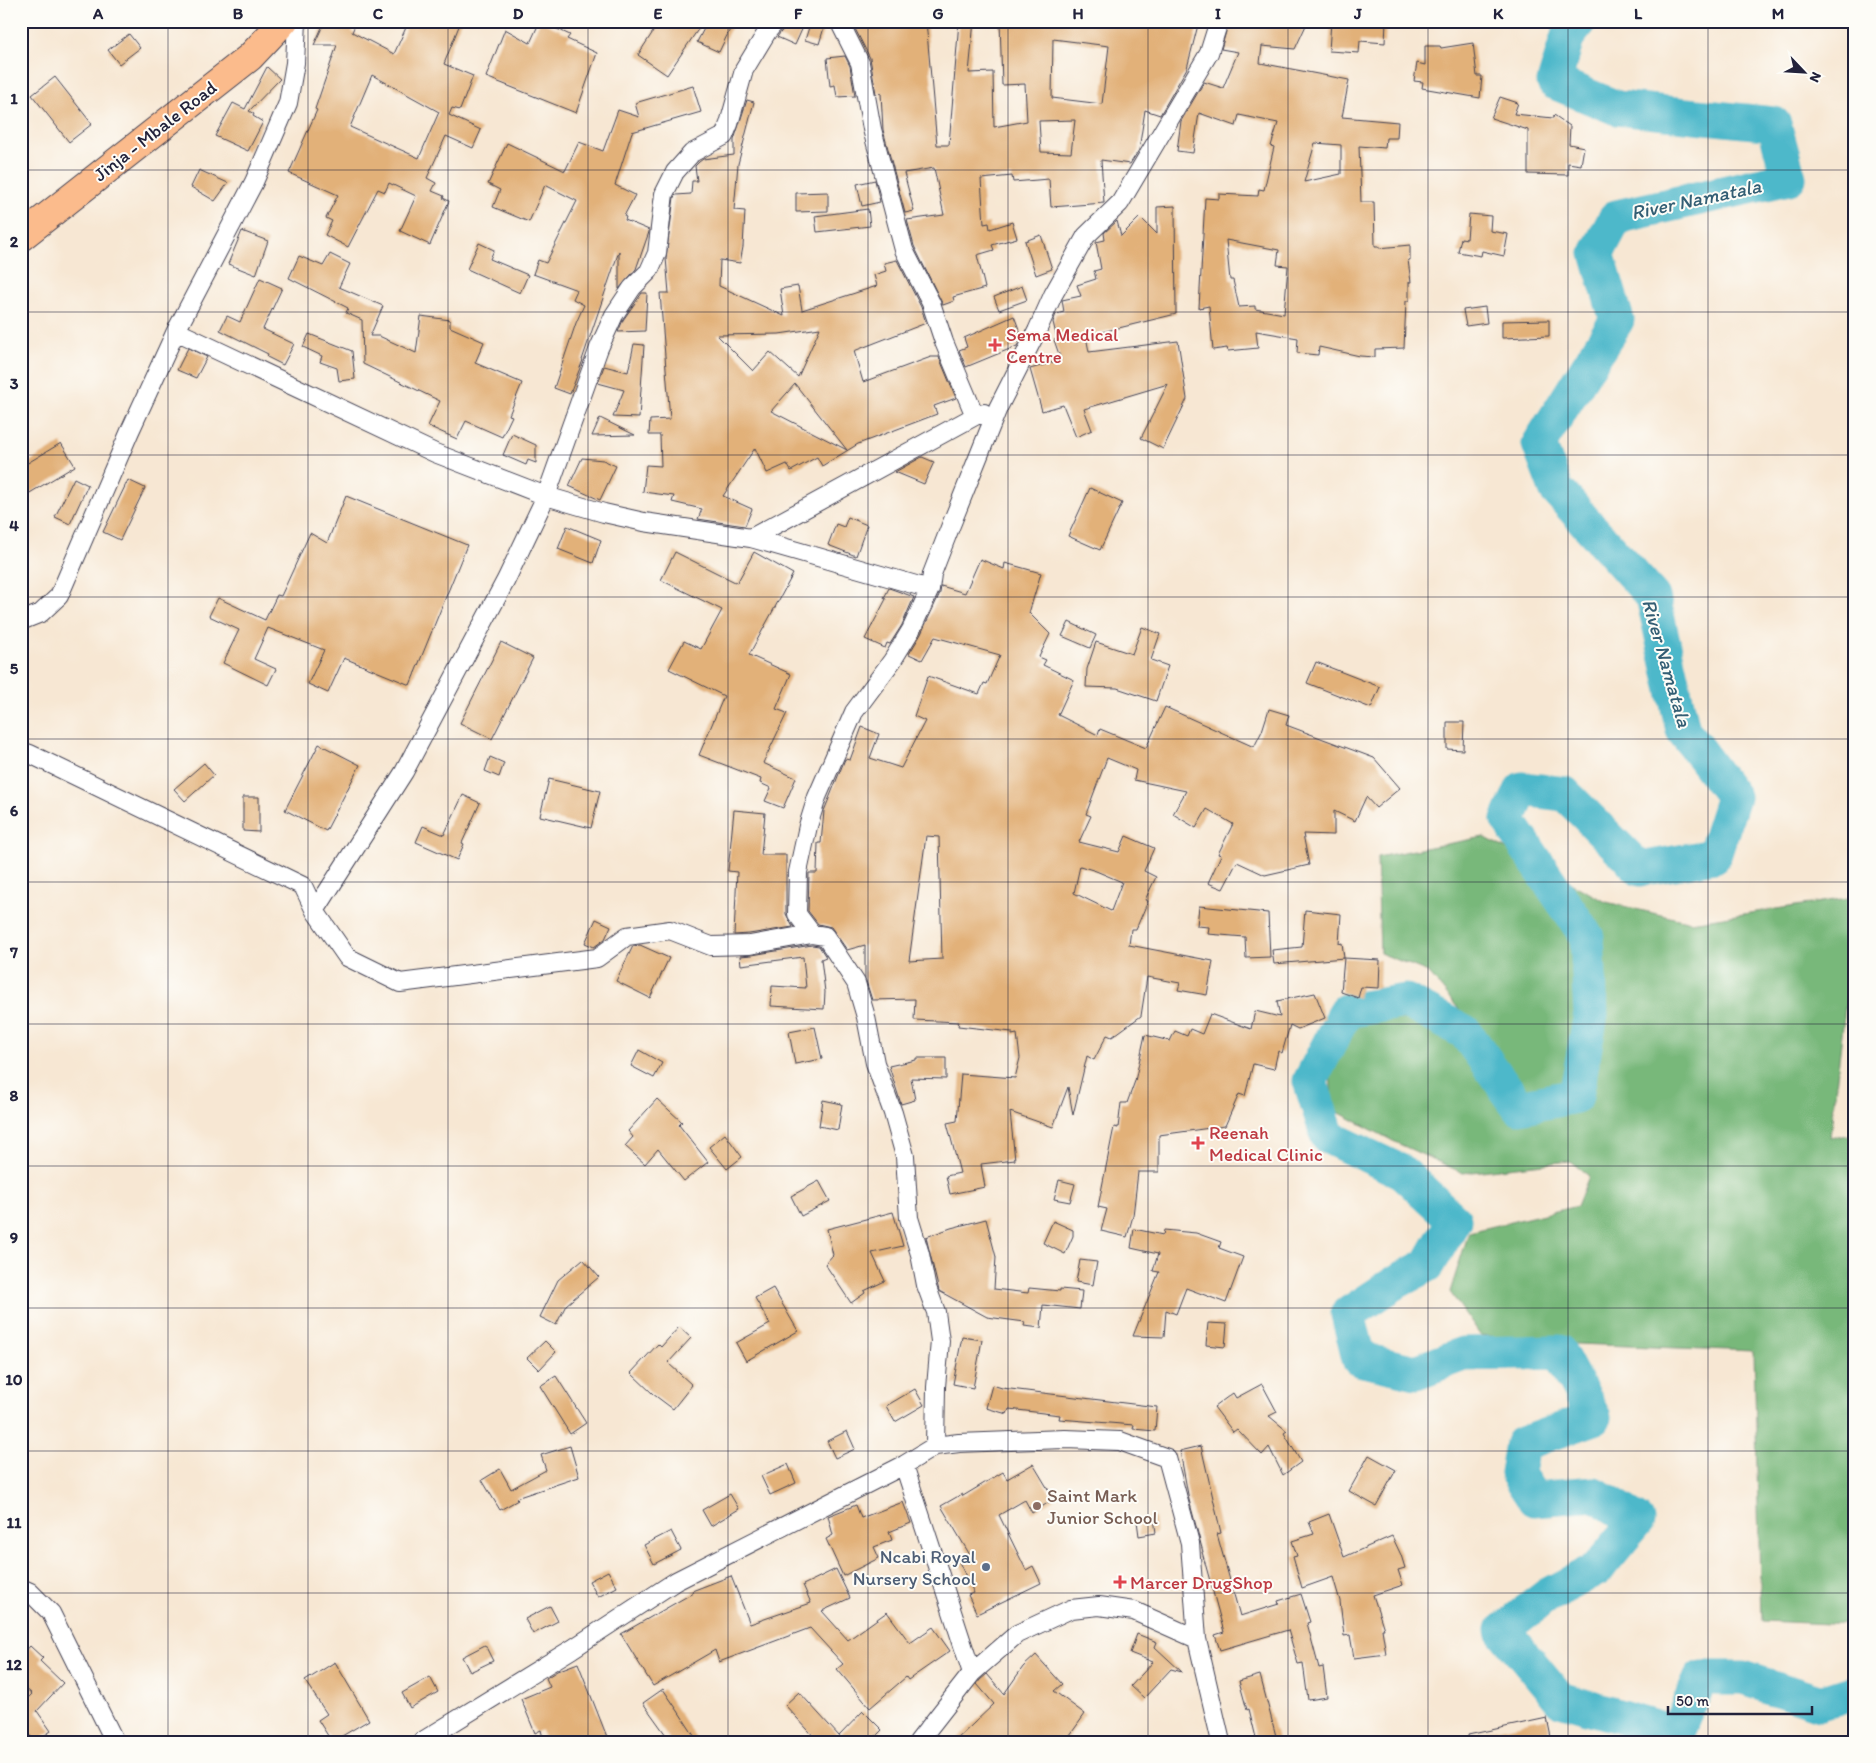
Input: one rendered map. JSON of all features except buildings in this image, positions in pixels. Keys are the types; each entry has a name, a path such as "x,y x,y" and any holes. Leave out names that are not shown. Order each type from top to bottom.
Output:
{"main road":[{"name":"Jinja - Mbale Road","path":"21,237 250,57 284,21"}],"street":[{"path":"21,621 41,613 59,596 130,431 176,331 254,182 288,103 295,62 297,21"},
{"path":"315,911 404,772 506,580 546,496 599,348 614,315 632,288 649,271 657,253 664,194 675,172 692,153 724,136 744,70 776,21"},
{"path":"839,21 860,62 872,129 904,250 931,303 944,342 975,416"},
{"path":"812,934 797,914 798,872 808,826 818,797 854,712 892,661 911,630 930,589 932,574 950,525 998,408 1053,295 1086,236 1120,203 1209,53 1219,21"},
{"path":"176,331 434,453 546,496 604,513 644,522 751,538 930,589"},
{"path":"751,538 975,416 998,408"},
{"path":"21,751 303,886 315,911 347,957 400,983 597,958 627,936 670,930 711,946 750,945 812,934 825,936 856,983 876,1063 894,1113 905,1156 909,1218 920,1254 926,1285 936,1312 940,1341 936,1387 935,1446"},
{"path":"421,1742 572,1649 676,1581 904,1465 935,1446 960,1443 1056,1439 1120,1441 1166,1458 1190,1543 1197,1639 1221,1742"},
{"path":"904,1465 972,1673"},
{"path":"21,1588 30,1592 51,1613 115,1742"},
{"path":"918,1742 972,1673 1017,1634 1071,1608 1099,1606 1134,1611 1197,1639"}],"green space":[{"path":"1484,837 1606,902 1691,922 1855,897 1855,964 1850,965 1830,1138 1855,1134 1855,1625 1761,1621 1754,1351 1551,1343 1480,1335 1450,1292 1469,1232 1577,1206 1589,1176 1570,1161 1463,1173 1397,1143 1332,1109 1330,1065 1349,1030 1373,1017 1418,1020 1454,1034 1500,1096 1515,1077 1428,972 1380,953 1377,857"}],"waterway":[{"name":"River Namatala","path":"1580,21 1568,36 1554,82 1617,108 1774,124 1789,178 1616,217 1597,253 1617,320 1539,444 1556,489 1653,597 1683,730 1733,797 1714,856 1640,869 1565,794 1522,789 1508,820 1587,937 1591,1014 1576,1096 1519,1107 1465,1032 1406,1001 1346,1011 1310,1081 1328,1137 1402,1172 1454,1220 1428,1265 1398,1281 1348,1314 1359,1359 1416,1372 1464,1354 1559,1352 1594,1418 1522,1444 1517,1473 1534,1499 1595,1494 1637,1521 1597,1569 1548,1595 1503,1630 1560,1699 1676,1733 1701,1678 1743,1678 1821,1703 1855,1692"},
{"path":"1670,1742 1676,1733"}],"place":[{"name":"Sema Medical Centre","path":"995,345"},
{"name":"Reenah Medical Clinic","path":"1198,1143"},
{"name":"Saint Mark Junior School","path":"1037,1506"},
{"name":"Ncabi Royal Nursery School","path":"986,1567"},
{"name":"Marcer DrugShop","path":"1120,1582"}]}
